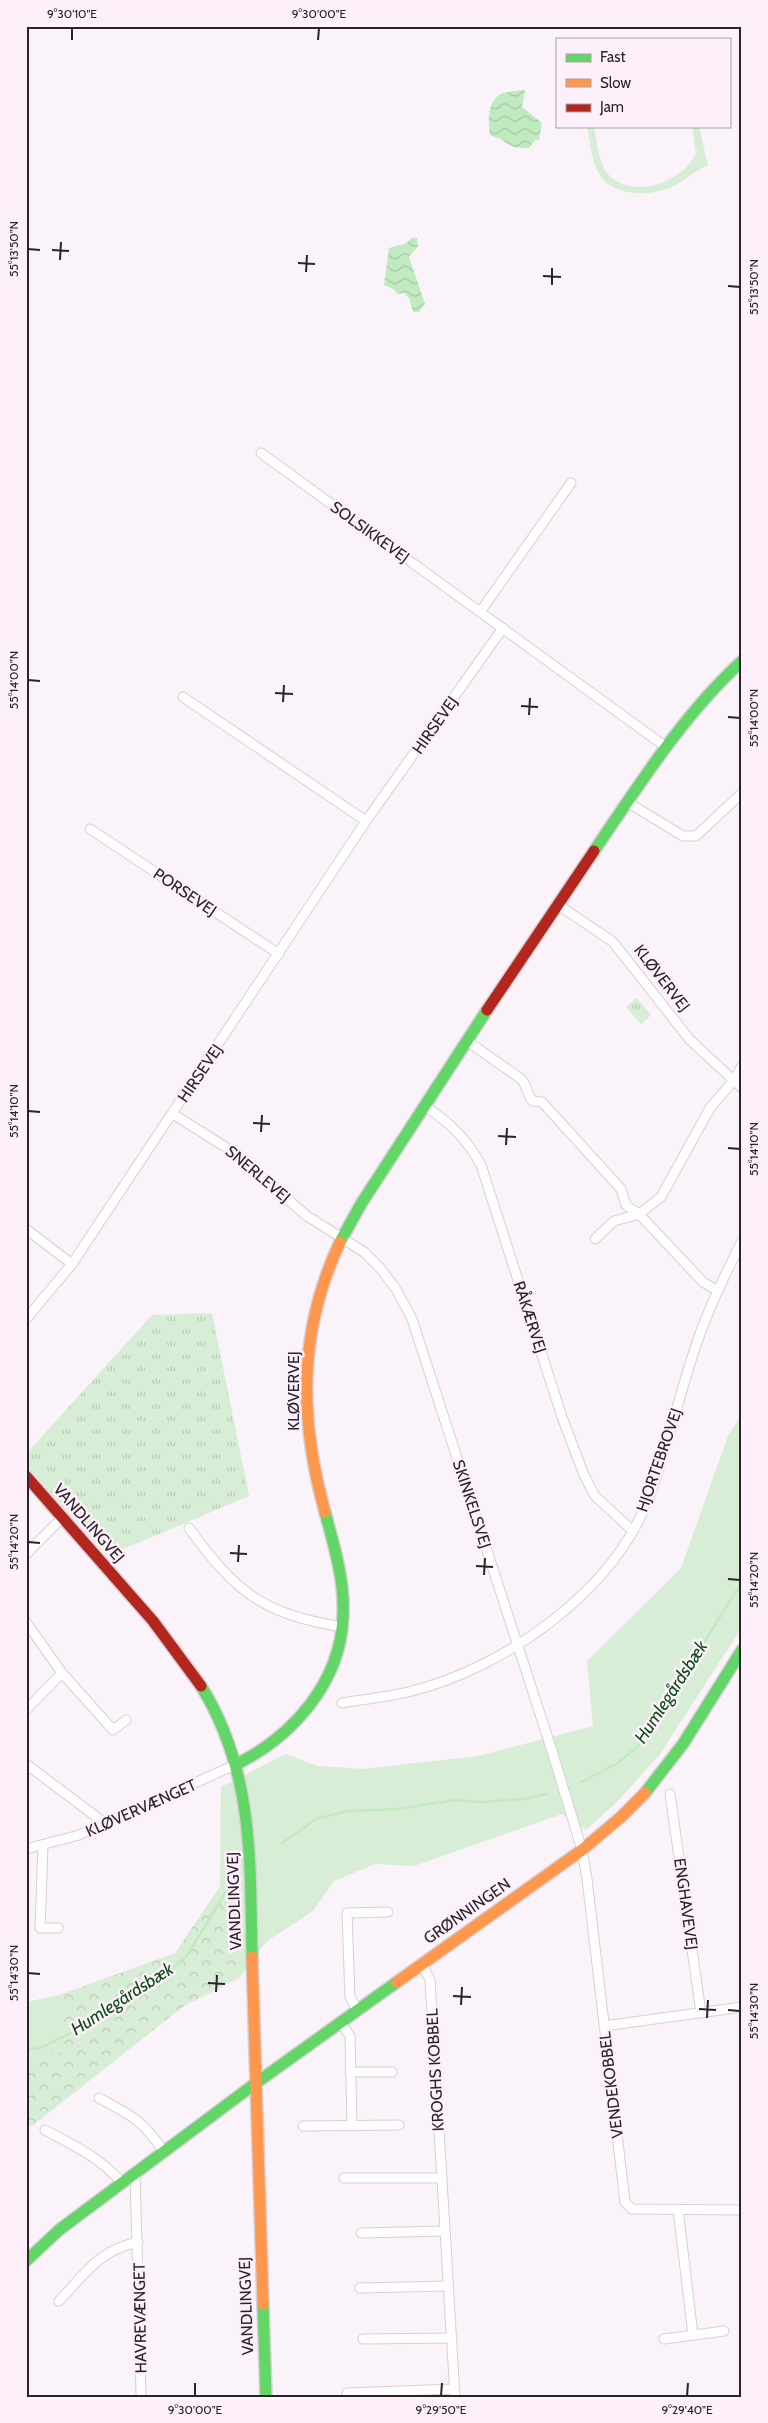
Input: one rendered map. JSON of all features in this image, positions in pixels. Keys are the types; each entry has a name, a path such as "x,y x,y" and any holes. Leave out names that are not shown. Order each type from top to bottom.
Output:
{"street":[{"name":"SOLSIKKEVEJ","path":"261,453 666,747"},
{"path":"480,612 571,483"},
{"name":"HIRSEVEJ","path":"26,1319 72,1264 366,821 503,628"},
{"name":"KLØVERVEJ","path":"237,1764 271,1745 294,1725 322,1687 334,1661 343,1627 344,1588 339,1562 316,1481 306,1421 308,1352 314,1315 342,1237 467,1041 627,802 702,699 742,661"},
{"path":"183,698 366,821"},
{"path":"627,802 689,838 696,836 742,793"},
{"name":"PORSEVEJ","path":"90,829 279,954"},
{"name":"KLØVERVEJ","path":"557,904 598,930 613,942 690,1040 734,1080"},
{"path":"467,1041 521,1079 527,1085 527,1094 533,1101 542,1102 620,1189 626,1205 639,1214 703,1282 718,1291"},
{"path":"595,1239 614,1221 639,1214 661,1197 710,1108 734,1080 742,1066"},
{"path":"734,1080 742,1088"},
{"name":"RÅKÆRVEJ","path":"425,1106 445,1120 462,1136 481,1165 562,1417 584,1476 595,1496 633,1531"},
{"name":"SNERLEVEJ","path":"173,1114 230,1150 307,1216 342,1237"},
{"path":"26,1229 72,1264"},
{"name":"SKINKELSVEJ","path":"342,1237 364,1252 380,1268 396,1289 412,1319 582,1850"},
{"name":"HJORTEBROVEJ","path":"342,1702 413,1691 484,1664 557,1618 585,1593 610,1565 633,1531 648,1500 700,1334 742,1241"},
{"name":"VANDLINGVEJ","path":"26,1476 162,1630 197,1677 222,1725 237,1764 245,1802 249,1844 266,2397"},
{"path":"26,1554 62,1518"},
{"path":"189,1528 212,1561 233,1583 262,1603 290,1616 343,1627"},
{"path":"26,1622 62,1674 113,1730 126,1720"},
{"name":"GRØNNINGEN","path":"28,2257 59,2230 256,2083 582,1850 619,1819 665,1770 682,1747 742,1650"},
{"path":"26,1710 62,1674"},
{"path":"26,1764 106,1824"},
{"name":"KLØVERVÆNGET","path":"26,1849 79,1835 237,1764"},
{"name":"ENGHAVEVEJ","path":"670,1794 701,2013"},
{"path":"43,1845 40,1928 58,1928"},
{"name":"VENDEKOBBEL","path":"582,1850 588,1880 625,2202 632,2209 742,2210"},
{"path":"357,2010 350,1997 348,1913 388,1912"},
{"name":"KROGHS KOBBEL","path":"347,2393 455,2393 430,1980 422,1964"},
{"path":"604,2026 742,2007"},
{"path":"341,2023 350,2036 352,2126"},
{"path":"350,2072 392,2072"},
{"path":"99,2098 138,2120 150,2130 164,2152"},
{"path":"303,2126 399,2125"},
{"path":"45,2130 101,2162 122,2183"},
{"name":"HAVREVÆNGET","path":"135,2173 141,2394"},
{"path":"344,2178 442,2178"},
{"path":"678,2209 693,2335"},
{"path":"361,2233 445,2232"},
{"name":"HAVREVÆNGET","path":"59,2301 100,2257 110,2250 138,2242"},
{"path":"360,2288 448,2286"},
{"path":"664,2339 724,2331"},
{"path":"363,2339 452,2338"}],"green space":[{"path":"587,128 594,128 600,158 608,174 618,182 630,186 656,185 669,180 690,163 696,153 692,128 699,128 708,166 698,170 672,187 653,192 631,193 612,186 604,180 598,172 592,155"},
{"path":"637,998 651,1015 641,1024 626,1007"},
{"path":"212,1313 249,1496 107,1556 26,1465 26,1454 152,1315"},
{"path":"742,1413 742,1627 660,1754 618,1801 586,1830 562,1814 414,1866 375,1864 334,1881 313,1911 266,1942 239,1978 220,1886 221,1787 286,1754 317,1766 363,1769 478,1756 593,1726 587,1661 681,1568 728,1436"},
{"path":"220,1886 239,1978 184,2006 32,2126 26,2125 26,2061 65,2051 59,1995 175,1953"},
{"path":"59,1995 65,2051 26,2061 26,2002"}],"water":[{"path":"525,90 522,107 542,123 539,140 535,140 529,148 520,148 509,145 501,139 490,135 490,113 496,97 506,92"},
{"path":"413,237 417,238 418,246 409,257 425,304 419,312 413,312 409,298 404,293 398,294 393,289 384,285 389,248 405,244"}],"waterway":[{"name":"Humlegårdsbæk","path":"581,1782 618,1763 638,1746 742,1582"},
{"name":"Humlegårdsbæk","path":"282,1843 316,1819 347,1811 397,1809 455,1800 481,1802 524,1799 546,1794"},
{"name":"Humlegårdsbæk","path":"26,2048 38,2049 73,2032 169,1971 186,1957 235,1877"}],"traffic: fast":[{"path":"594,851 681,727 700,704 742,661"},
{"path":"340,1242 361,1204 487,1010"},
{"path":"237,1764 258,1752 295,1722 323,1684 333,1663 340,1640 343,1603 338,1564 325,1512"},
{"path":"645,1793 683,1744 742,1650"},
{"path":"201,1686 218,1718 231,1751 240,1784 246,1817 249,1851 252,1957"},
{"path":"26,2261 59,2230 256,2083 397,1982"},
{"path":"263,2304 266,2397"}],"traffic: slow":[{"path":"325,1512 310,1443 307,1376 310,1342 316,1309 326,1276 340,1242"},
{"path":"397,1982 582,1850 621,1817 645,1793"},
{"path":"252,1957 263,2304"}],"traffic: jam":[{"path":"487,1010 594,851"},
{"path":"26,1476 153,1621 201,1686"}]}
